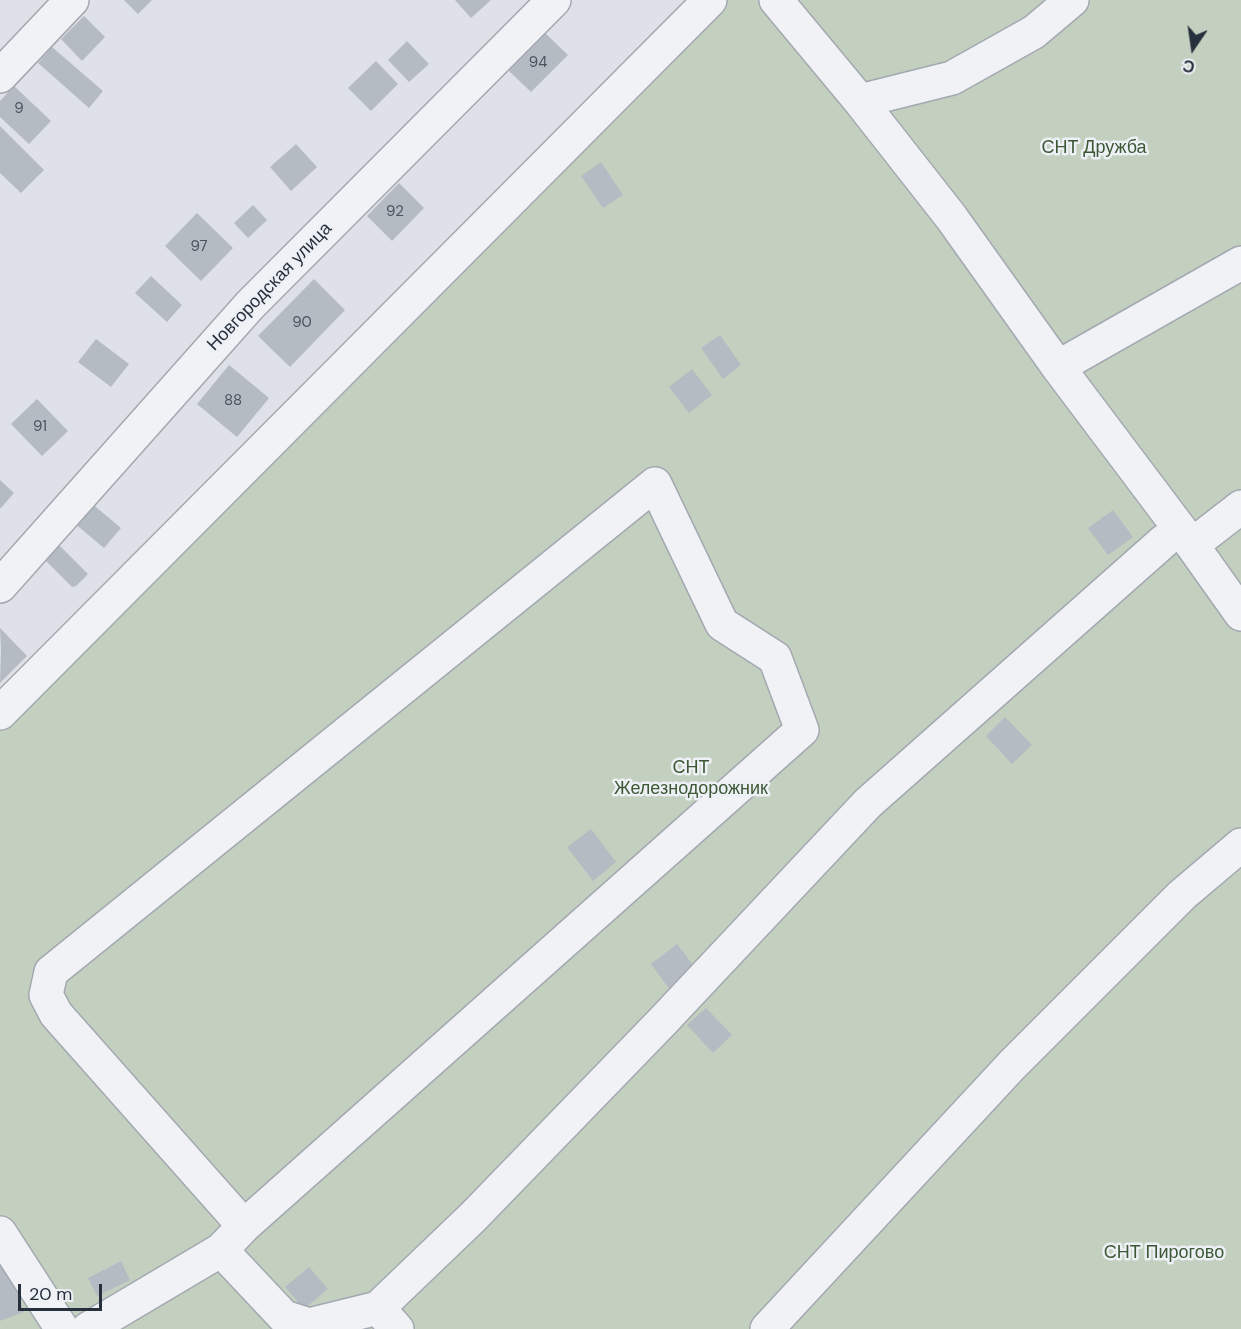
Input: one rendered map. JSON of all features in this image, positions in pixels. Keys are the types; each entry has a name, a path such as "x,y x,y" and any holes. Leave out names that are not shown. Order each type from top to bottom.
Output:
{"street":[{"path":"0,76 72,0"},
{"name":"Новгородская улица","path":"0,586 250,304 554,0"},
{"path":"0,713 710,0"},
{"path":"776,0 860,101 951,217 1058,367 1178,543 1241,614"},
{"path":"860,101 952,78 1034,32 1072,0"},
{"path":"1058,367 1241,263"},
{"path":"88,1329 221,1250 244,1226 802,730 775,658 722,624 655,484 51,972 46,995 56,1014 244,1226"},
{"path":"221,1250 284,1317 309,1325 387,1318 473,1217 662,1022 868,803 1178,543 1241,507"},
{"path":"767,1329 1012,1065 1182,895 1241,845"},
{"path":"0,1233 62,1329"}],"green space":[{"name":"СНТ Железнодорожник","path":"687,0 1241,0 1241,1329 0,1329 0,695"}],"building":[{"path":"124,0 152,0 138,14"},
{"path":"455,0 491,0 471,18"},
{"path":"84,16 105,37 82,61 61,39"},
{"path":"545,33 568,55 531,92 508,70"},
{"path":"407,41 429,64 409,82 388,60"},
{"path":"52,47 103,91 89,108 38,63"},
{"path":"376,61 398,84 371,111 348,88"},
{"path":"14,86 51,121 29,144 0,117 0,101"},
{"path":"0,126 44,170 21,193 0,173"},
{"path":"296,144 317,167 291,191 270,167"},
{"path":"601,162 623,195 603,208 581,176"},
{"path":"399,183 424,208 392,241 367,216"},
{"path":"253,205 267,220 248,238 234,223"},
{"path":"197,213 233,248 201,281 165,246"},
{"path":"151,276 182,305 167,322 135,293"},
{"path":"314,279 345,310 290,367 258,336"},
{"path":"720,335 741,365 723,379 701,348"},
{"path":"96,339 129,364 111,387 78,362"},
{"path":"229,365 269,398 237,437 197,404"},
{"path":"692,369 712,395 689,413 669,387"},
{"path":"37,399 68,431 42,456 11,424"},
{"path":"0,480 14,493 0,509"},
{"path":"85,498 121,528 104,548 68,518"},
{"path":"1113,510 1133,537 1108,555 1088,528"},
{"path":"59,545 88,574 76,586 72,587 44,559"},
{"path":"0,628 27,656 0,683 1,650"},
{"path":"1005,717 1032,745 1012,764 986,736"},
{"path":"591,829 616,862 593,881 567,847"},
{"path":"677,944 697,970 670,990 651,964"},
{"path":"706,1008 732,1035 713,1053 687,1025"},
{"path":"4,1258 24,1312 0,1321 0,1260"},
{"path":"121,1261 130,1280 97,1296 88,1278"},
{"path":"309,1267 328,1289 304,1309 285,1287"}],"park label":[{"name":"СНТ Дружба","path":"1094,148"},
{"name":"СНТ Пирогово","path":"1164,1253"}]}
